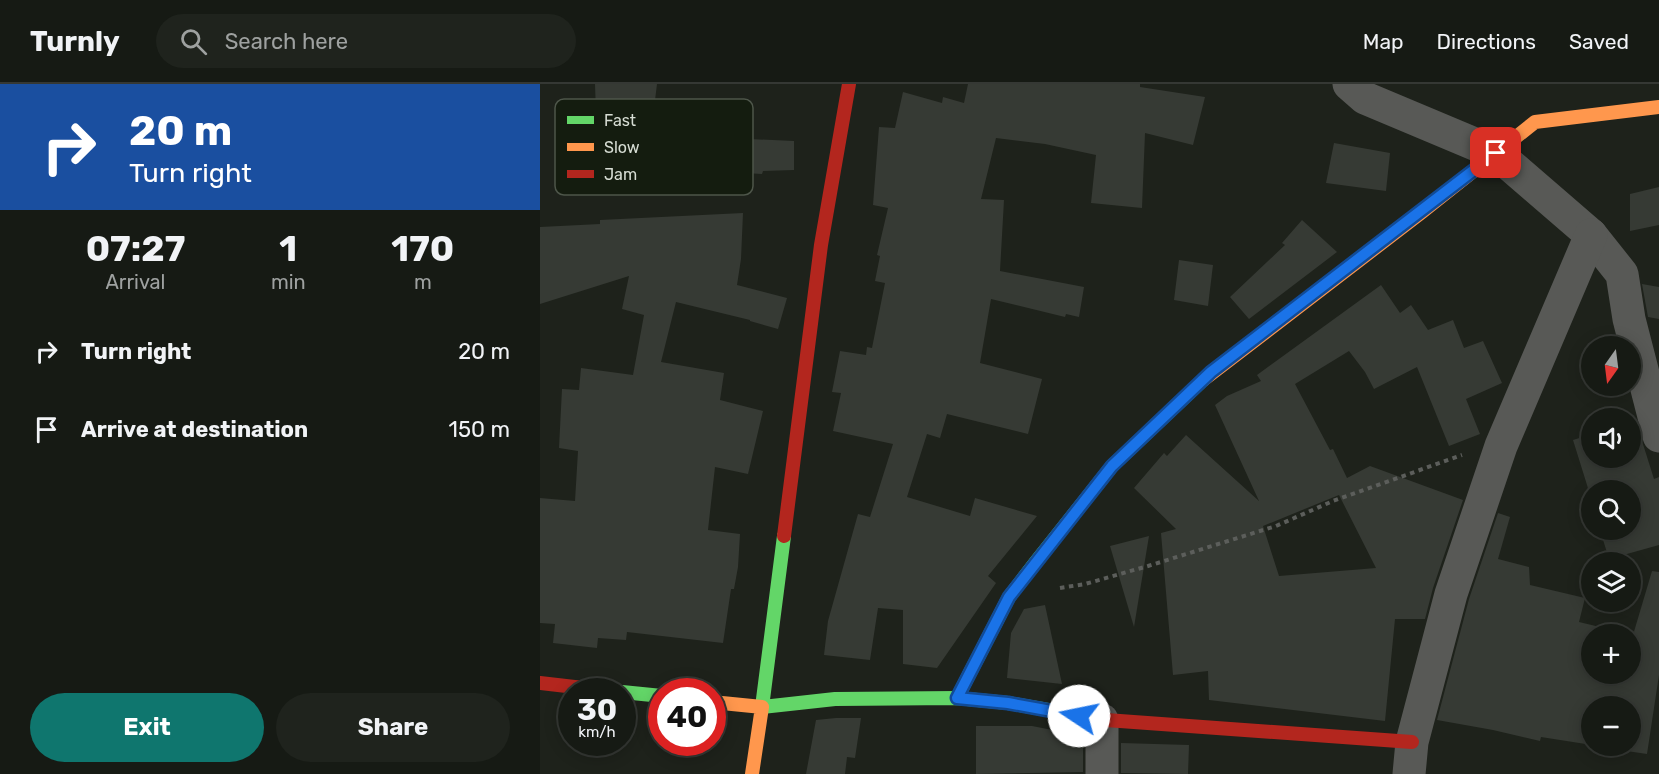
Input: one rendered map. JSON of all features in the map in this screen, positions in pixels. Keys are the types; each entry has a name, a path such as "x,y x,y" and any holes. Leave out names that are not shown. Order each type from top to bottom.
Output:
{"street":[{"path":"752,774 821,245 849,84"},
{"path":"1349,84 1365,98 1496,153 1591,235 1622,274 1629,319 1659,436"},
{"path":"957,698 1009,597 1112,466 1211,372 1535,122 1659,107"},
{"path":"726,703 762,707 835,699 957,698 1008,703 1102,720 1414,765 1451,594 1501,446 1591,235"},
{"path":"540,683 558,685"},
{"path":"1102,720 1102,774"}],"path":[{"path":"1009,597 1085,584 1148,566 1276,526 1333,501 1456,456 1501,446"}],"building":[{"path":"595,84 657,84 655,99 596,99"},
{"path":"968,84 1140,84 1140,87 1205,97 1193,145 1145,133 1142,208 1091,203 1096,155 1045,144 996,138 981,199 1004,200 1000,271 1084,287 1079,317 1066,314 1065,317 991,299 980,363 1042,379 1028,434 947,414 940,438 927,434 907,497 970,516 975,498 1037,516 988,576 996,583 937,668 903,664 903,610 878,608 870,660 824,655 828,621 858,514 870,517 893,444 833,431 841,393 832,392 840,351 866,355 867,347 872,348 885,283 875,281 880,256 877,255 888,208 873,205 879,127 895,128 903,92 942,103 943,97 964,103"},
{"path":"753,139 794,141 794,170 763,171 762,174 753,173"},
{"path":"1334,143 1390,153 1386,191 1326,183"},
{"path":"1659,187 1659,225 1630,231 1630,194"},
{"path":"743,213 741,259 737,285 787,298 778,329 676,302 661,362 724,373 720,400 763,411 748,474 715,467 708,530 740,534 738,567 734,589 731,589 723,643 627,632 626,640 598,638 597,648 553,643 555,624 540,623 540,498 575,501 578,451 559,448 562,389 579,390 581,368 633,375 644,315 622,309 629,276 540,304 540,227 600,224 600,220"},
{"path":"1302,220 1337,252 1249,319 1230,297 1285,245 1282,243"},
{"path":"1179,260 1213,265 1208,306 1174,300"},
{"path":"1642,284 1659,287 1659,319 1648,317"},
{"path":"1381,285 1400,313 1411,305 1428,330 1453,320 1464,348 1483,341 1502,383 1466,399 1480,434 1449,446 1417,367 1374,389 1365,372 1349,351 1295,384 1347,478 1370,466 1463,500 1433,588 1425,619 1395,619 1385,721 1209,700 1208,671 1173,675 1161,533 1176,529 1134,488 1164,453 1167,456 1186,435 1259,501 1215,405 1227,396 1261,381 1257,375","holes":["1339,495 1376,568 1279,576 1263,526"]},
{"path":"1581,437 1581,466 1573,440"},
{"path":"1641,438 1654,479 1659,477 1659,545 1634,552 1607,552 1603,540 1641,540 1641,480 1585,480 1582,468 1641,468"},
{"path":"1498,513 1510,517 1498,559 1529,567 1530,585 1581,597 1579,622 1587,624 1581,624 1581,684 1641,684 1641,624 1636,624 1652,571 1659,572 1659,675 1647,754 1641,753 1641,696 1581,696 1581,743 1541,737 1540,741 1437,720 1469,599"},
{"path":"1149,536 1134,627 1110,546"},
{"path":"1045,605 1062,684 1007,678 1011,633 1024,609"},
{"path":"861,718 855,758 847,757 845,774 806,774 816,720"},
{"path":"976,726 1032,726 1083,736 1083,772 976,774"},
{"path":"1121,743 1189,745 1188,774 1121,773"}],"traffic: fast":[{"path":"957,698 1009,597 1035,563 1112,466 1203,380"},
{"path":"784,536 762,707 835,699 957,698 1008,703 1106,720"},
{"path":"636,693 648,695"}],"traffic: slow":[{"path":"1203,380 1535,122 1659,107"},
{"path":"726,703 762,707 752,774"}],"traffic: jam":[{"path":"784,536 821,245 849,84"},
{"path":"540,683 558,685"},
{"path":"1106,720 1412,742"}],"route":[{"path":"1079,716 1008,703 957,698 1009,597 1112,466 1211,372 1496,153"}]}
